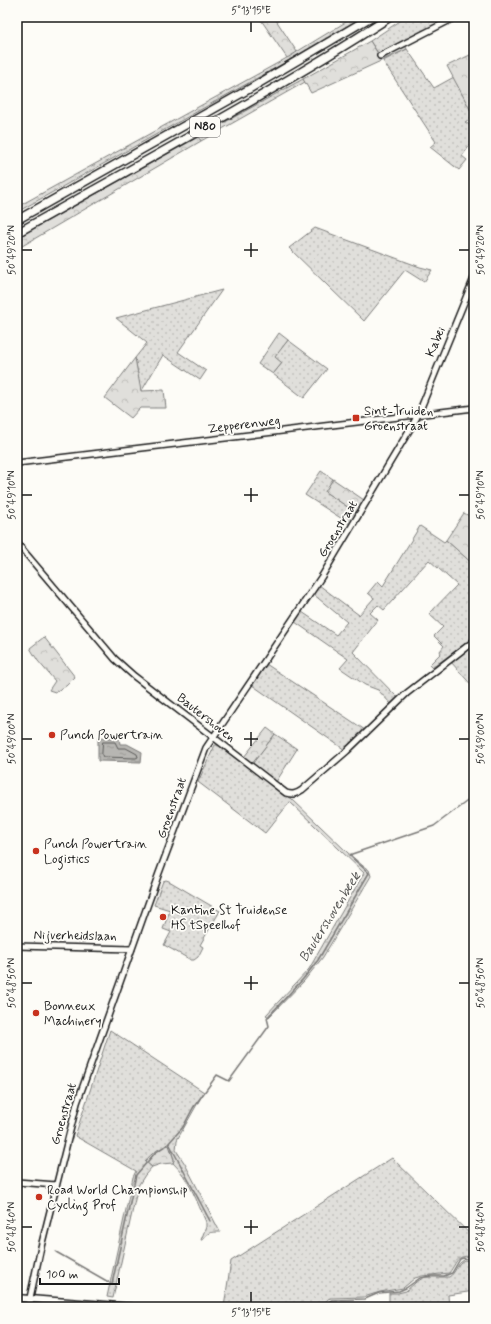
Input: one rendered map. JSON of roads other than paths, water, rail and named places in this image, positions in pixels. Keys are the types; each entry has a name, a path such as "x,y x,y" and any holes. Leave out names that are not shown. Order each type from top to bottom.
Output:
{"highway":[{"name":"N80","path":"17,220 251,88 371,17"},
{"name":"N80","path":"17,233 259,96 341,48 390,17"}],"main road":[{"path":"17,1298 131,1307"}],"street":[{"path":"380,56 456,17"},
{"name":"Kabei","path":"418,415 474,278"},
{"name":"Zepperenweg","path":"17,463 474,408"},
{"name":"Groenstraat","path":"28,1307 56,1185 77,1103 206,748 322,576 418,415"},
{"name":"Bautershoven","path":"17,543 115,658 134,676 238,757 290,795 297,794 347,751 407,693 474,641"},
{"name":"Nijverheidslaan","path":"17,946 132,949"},
{"path":"17,1182 56,1185"}],"water":[{"path":"98,737 119,738 120,744 127,744 142,752 141,762 98,761"}],"waterway":[{"name":"Bautershovenbeek","path":"56,1252 112,1284 136,1175 155,1153 168,1144 183,1127 193,1108 217,1075 229,1081 269,1026 267,1018 303,979 318,960 369,873 349,855 434,826 474,796"},
{"path":"169,1143 210,1221"},
{"path":"326,1307 332,1300 365,1299 379,1293 399,1291 420,1278 444,1276 452,1273 460,1259 463,1258 474,1260"}],"place":[{"name":"Sint-Truiden Groenstraat","path":"356,418"},
{"name":"Punch Powertrain","path":"52,735"},
{"name":"Punch Powertrain Logistics","path":"36,851"},
{"name":"Kantine St Truidense HS tSpeelhof","path":"163,917"},
{"name":"Bonneux Machinery","path":"36,1013"},
{"name":"Road World Championship Cycling Prof","path":"39,1197"}]}
